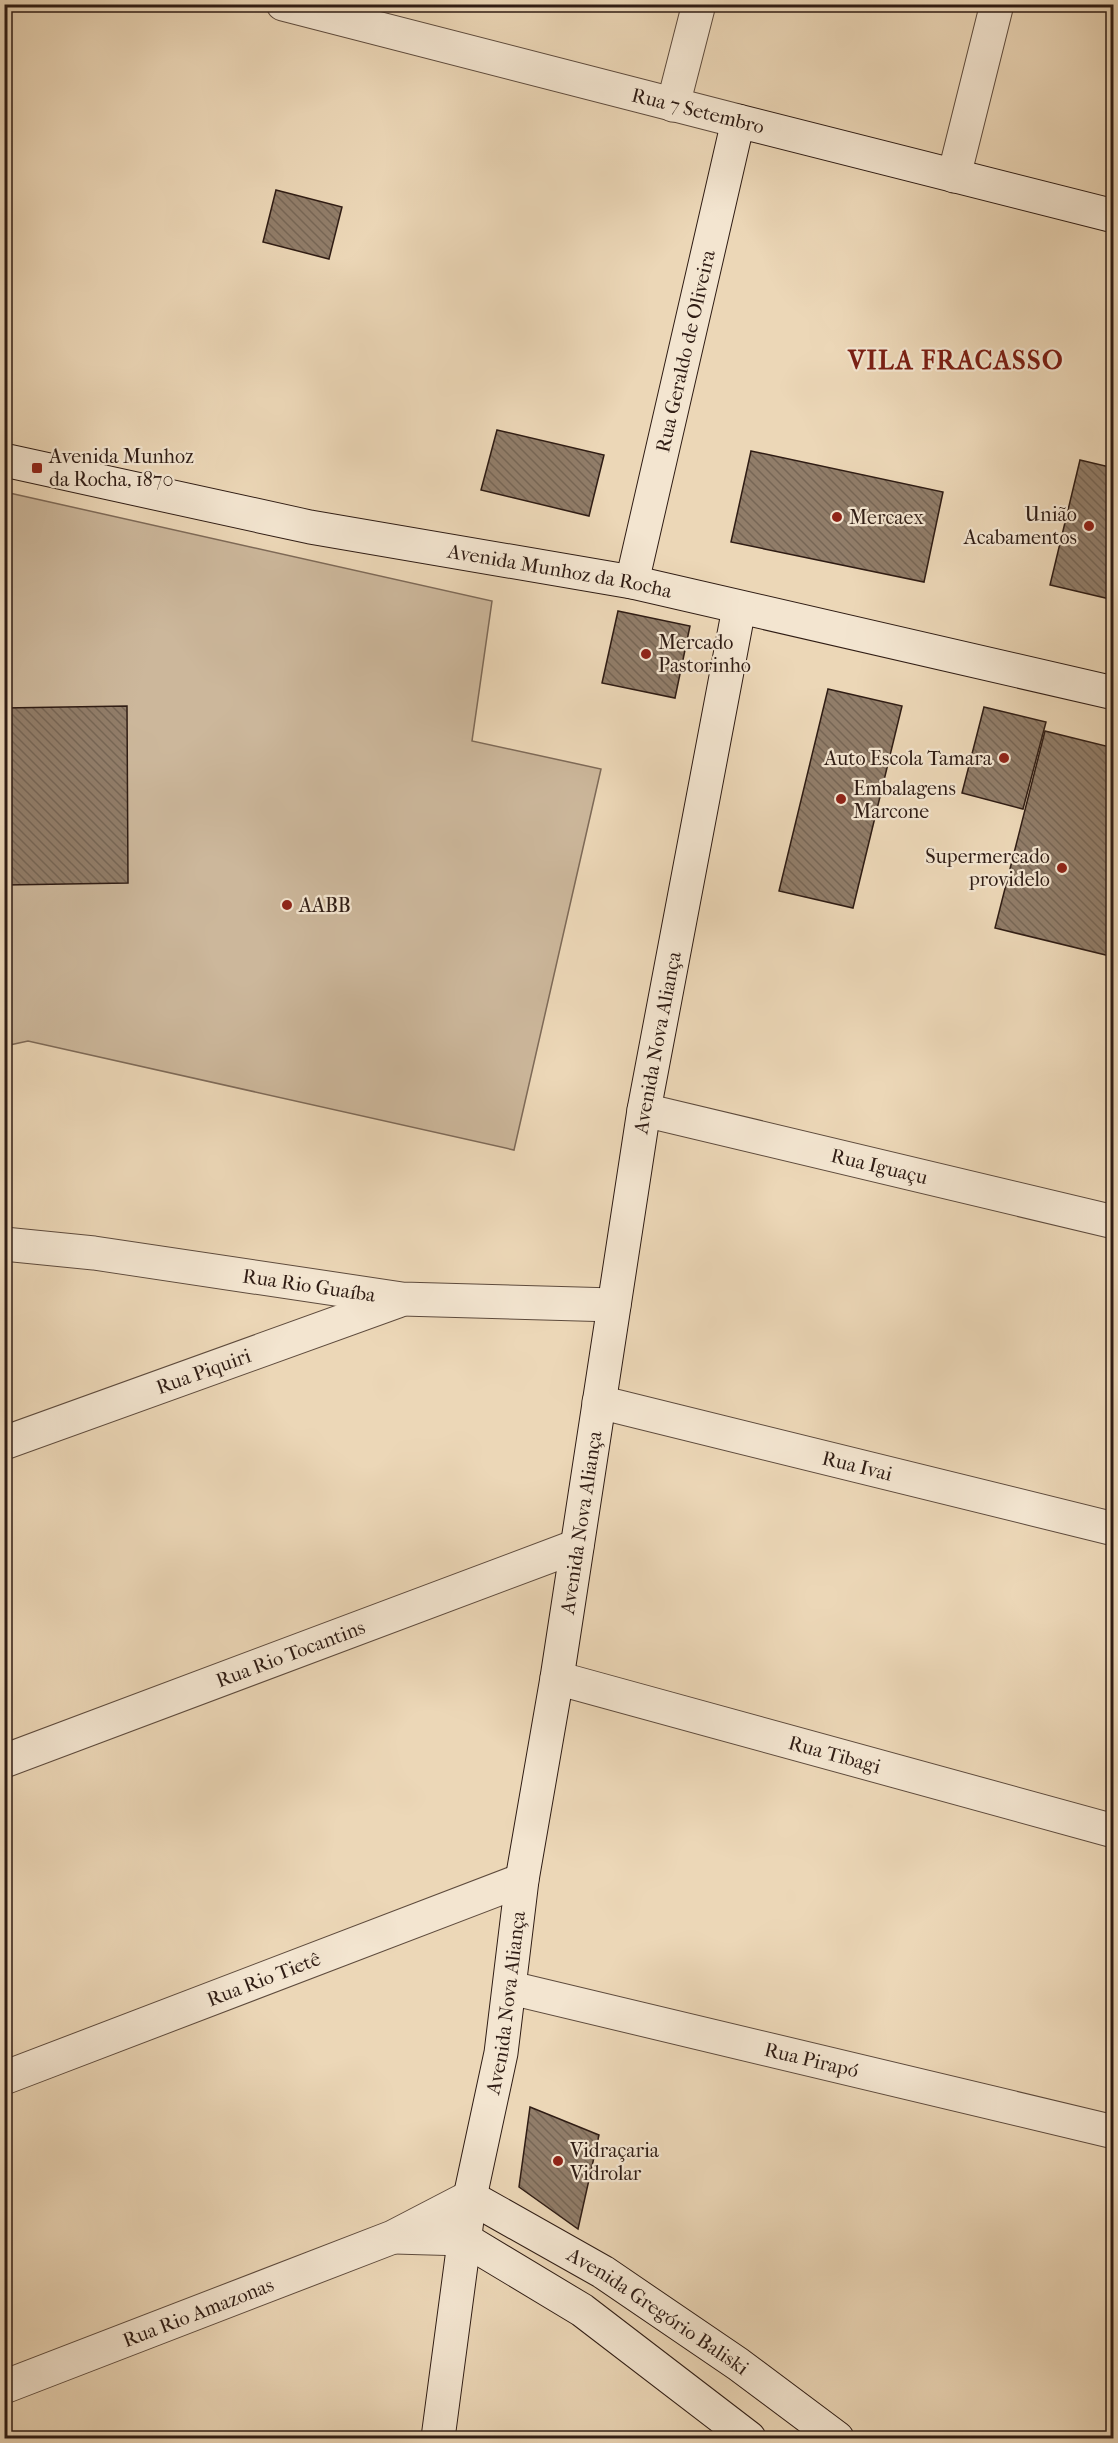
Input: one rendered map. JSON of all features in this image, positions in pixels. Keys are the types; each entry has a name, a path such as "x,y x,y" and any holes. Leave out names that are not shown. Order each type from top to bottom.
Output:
{"street":[{"name":"Rua 7 Setembro","path":"283,4 1113,216"},
{"path":"673,105 699,4"},
{"path":"954,176 997,4"},
{"name":"Rua Geraldo de Oliveira","path":"632,582 738,121"},
{"name":"Avenida Munhoz da Rocha","path":"4,460 310,527 632,582 1113,693"},
{"name":"Avenida Nova Aliança","path":"438,2439 470,2197 501,2053 511,1988 522,1880 557,1678 644,1110 739,608"},
{"name":"Rua Iguaçu","path":"644,1110 1113,1222"},
{"name":"Rua Rio Guaíba","path":"4,1244 94,1253 402,1299 614,1305"},
{"name":"Rua Piquiri","path":"4,1443 402,1299"},
{"name":"Rua Ivai","path":"599,1402 1113,1529"},
{"name":"Rua Rio Tocantins","path":"4,1761 577,1546"},
{"name":"Rua Tibagi","path":"557,1678 1113,1831"},
{"name":"Rua Rio Tietê","path":"4,2078 522,1880"},
{"name":"Rua Pirapó","path":"511,1988 1113,2132"},
{"name":"Rua Rio Amazonas","path":"4,2387 393,2237 470,2197"},
{"name":"Avenida Gregório Baliski","path":"470,2197 603,2272 738,2364 837,2439"},
{"name":"Rua Rio Amazonas","path":"393,2237 464,2240"},
{"name":"Avenida Gregório Baliski","path":"464,2240 582,2310 749,2439"}],"shaded area":[{"name":"AABB","path":"5,492 492,601 472,741 601,769 514,1150 28,1041 5,1046"}],"building":[{"path":"276,190 342,207 329,259 263,242"},
{"path":"497,430 604,455 589,516 481,490"},
{"name":"Mercaex","path":"751,451 943,492 924,582 731,542"},
{"name":"União Acabamentos","path":"1080,460 1114,468 1114,600 1050,585"},
{"name":"Mercado Pastorinho","path":"618,611 690,626 675,698 602,683"},
{"name":"Embalagens Marcone","path":"828,689 902,706 853,908 779,891"},
{"path":"127,706 128,883 5,885 4,708"},
{"name":"Auto Escola Tamara","path":"984,707 1046,722 1023,809 962,793"},
{"name":"Supermercado providelo","path":"1045,731 1114,748 1114,957 995,928"},
{"name":"Vidraçaria Vidrolar","path":"530,2107 599,2135 578,2229 519,2187"}],"place":[{"name":"Avenida Munhoz da Rocha, 1870","path":"37,468"},
{"name":"Mercaex","path":"837,517"},
{"name":"União Acabamentos","path":"1089,526"},
{"name":"Mercado Pastorinho","path":"646,654"},
{"name":"Auto Escola Tamara","path":"1004,758"},
{"name":"Embalagens Marcone","path":"841,799"},
{"name":"Supermercado providelo","path":"1062,868"},
{"name":"AABB","path":"287,905"},
{"name":"Vidraçaria Vidrolar","path":"558,2161"}],"district":[{"name":"VILA FRACASSO","path":"956,360"}]}
